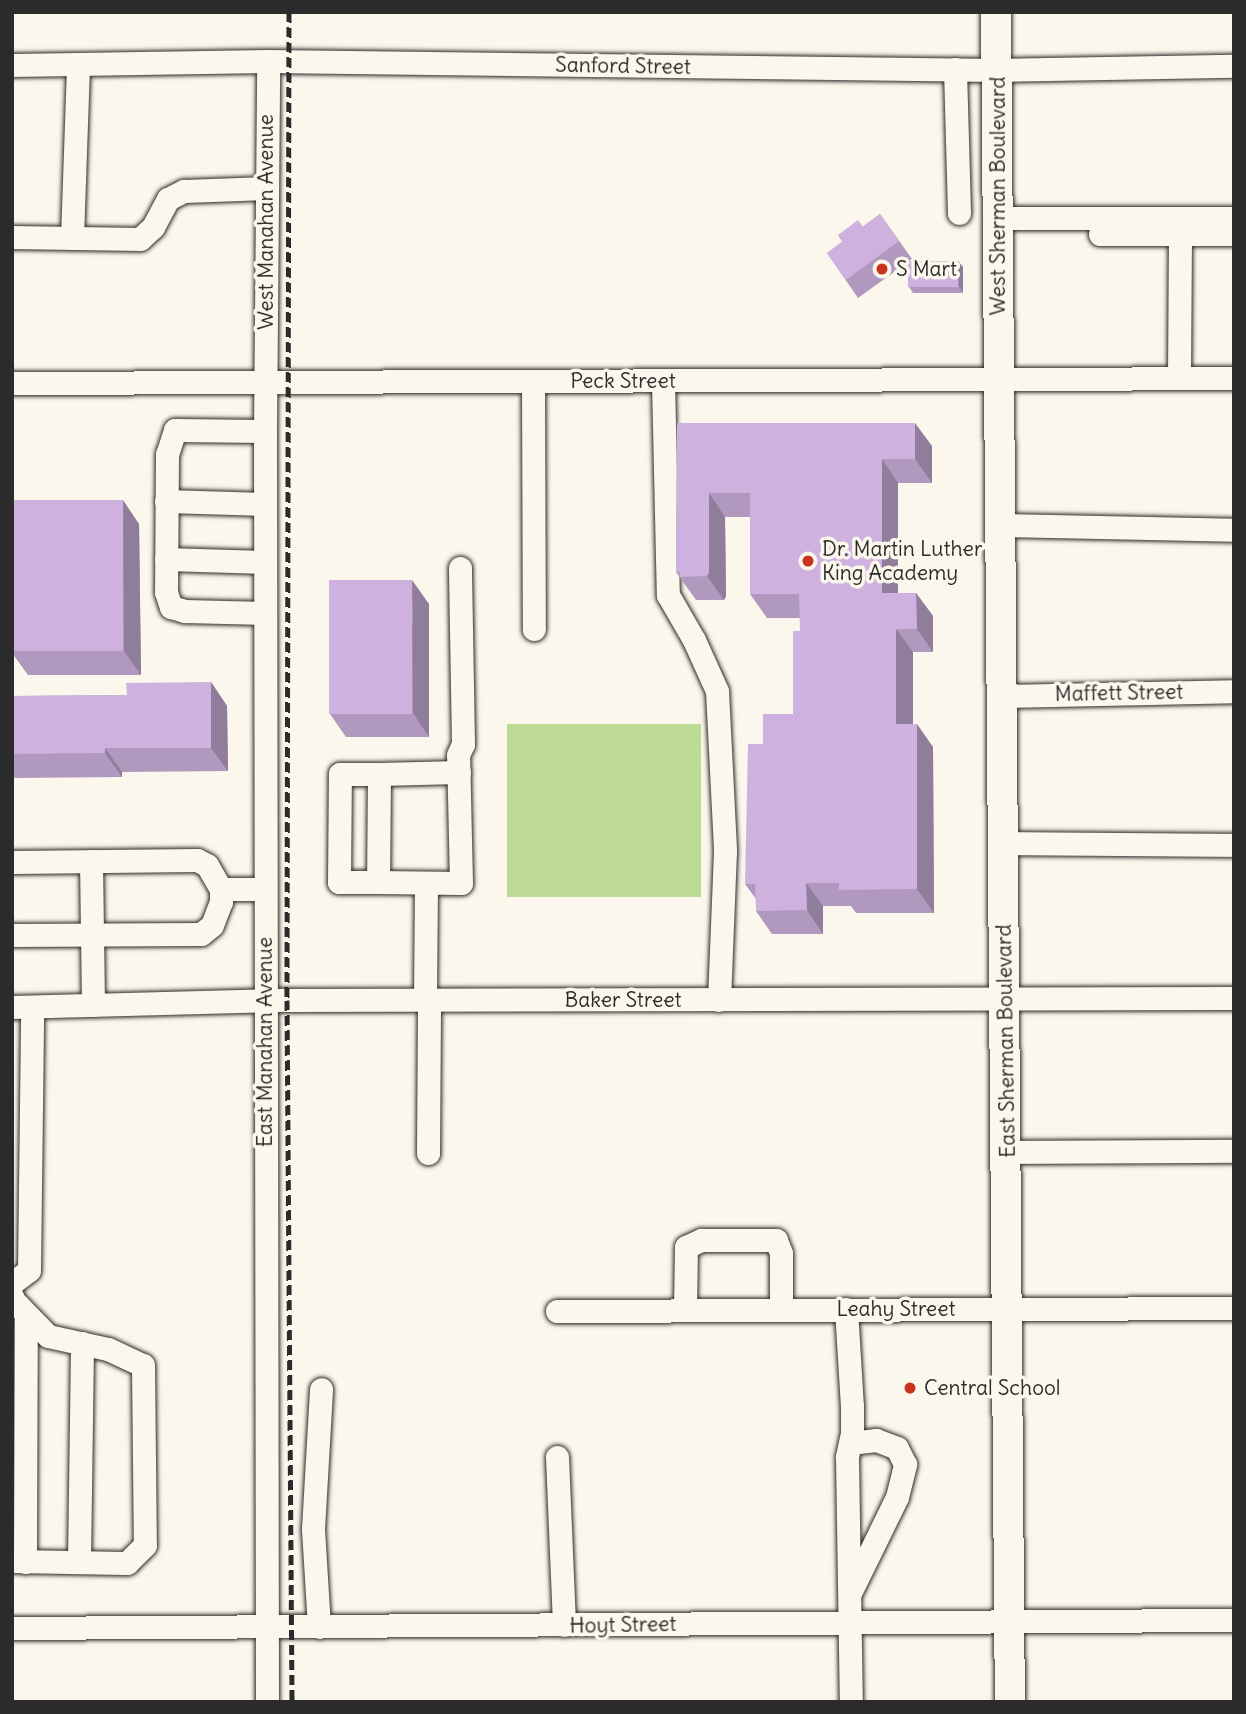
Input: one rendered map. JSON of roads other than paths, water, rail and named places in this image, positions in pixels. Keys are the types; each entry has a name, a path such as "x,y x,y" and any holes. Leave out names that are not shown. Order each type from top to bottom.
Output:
{"main road":[{"name":"West Sherman Boulevard","path":"996,12 999,380"},
{"name":"East Sherman Boulevard","path":"999,380 1004,696 1004,1001 1008,1152 1010,1702"}],"street":[{"name":"Sanford Street","path":"12,65 268,61 997,70 1234,66"},
{"name":"West Manahan Avenue","path":"265,382 268,61"},
{"path":"72,237 78,65"},
{"path":"955,69 959,212"},
{"path":"12,237 140,239 153,227 168,199 184,191 267,188"},
{"path":"999,225 1234,218"},
{"path":"999,225 1234,234"},
{"path":"1179,377 1180,234"},
{"name":"Peck Street","path":"12,383 1234,378"},
{"path":"663,381 668,594 718,691 725,851 719,1000"},
{"name":"East Manahan Avenue","path":"265,382 267,1702"},
{"path":"533,382 534,629"},
{"path":"265,431 175,430 167,454 166,501 166,592 171,607 185,611 265,612"},
{"path":"166,501 265,504"},
{"path":"1001,525 1234,530"},
{"path":"166,559 265,562"},
{"path":"459,772 340,774 339,882 461,883 459,772 458,755 463,744 460,568"},
{"name":"Maffett Street","path":"1004,696 1234,691"},
{"path":"379,774 379,882"},
{"path":"1004,843 1234,845"},
{"path":"12,862 197,860 207,865 221,889 221,902 212,925 201,934 12,935"},
{"path":"91,861 93,1006"},
{"path":"426,883 428,1153"},
{"path":"221,889 265,889"},
{"name":"Baker Street","path":"22,1007 427,1000 1004,1001 1234,998"},
{"path":"12,1283 29,1270 22,1007"},
{"path":"1008,1152 1234,1151"},
{"path":"685,1310 686,1247 701,1240 776,1240 781,1253 781,1310"},
{"path":"16,1302 48,1336 108,1349 143,1365 145,1545 127,1563 18,1562 16,1302"},
{"name":"Leahy Street","path":"557,1311 1234,1308"},
{"path":"846,1309 852,1406 847,1457 851,1702"},
{"path":"79,1562 82,1343"},
{"path":"318,1627 313,1529 321,1389"},
{"path":"849,1595 897,1497 905,1464 897,1448 876,1440 850,1443"},
{"path":"556,1457 564,1625"},
{"name":"Hoyt Street","path":"12,1628 1234,1620"}],"railway":[{"path":"289,12 287,1000 292,1702"}],"place":[{"name":"S Mart","path":"882,269"},
{"name":"Dr. Martin Luther King Academy","path":"808,561"},
{"name":"Central School","path":"910,1388"}]}
